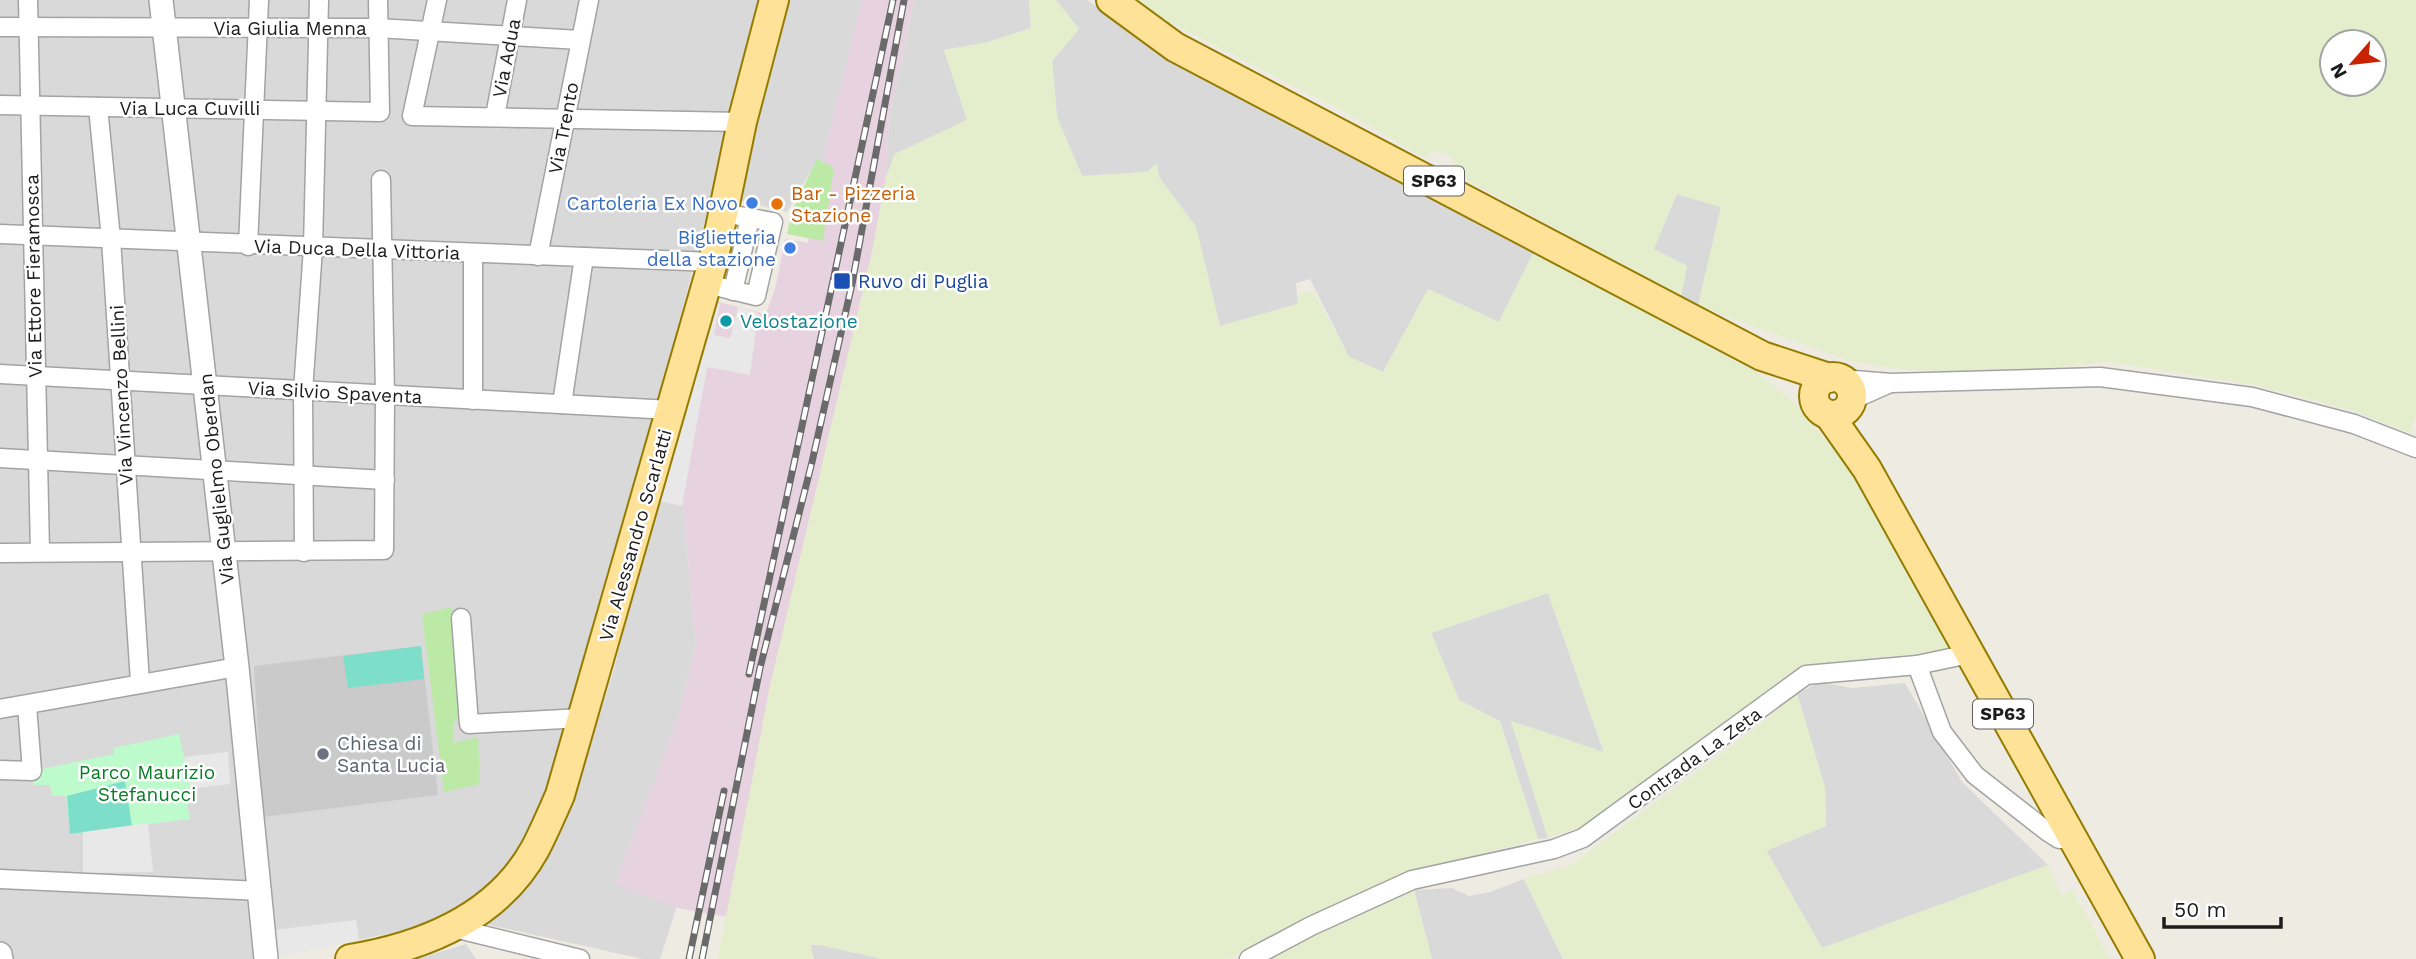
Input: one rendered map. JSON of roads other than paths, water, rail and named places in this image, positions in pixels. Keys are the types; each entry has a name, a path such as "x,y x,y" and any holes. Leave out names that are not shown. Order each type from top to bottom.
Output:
{"main road":[{"name":"Via Alessandro Scarlatti","path":"350,959 397,951 454,928 501,892 534,851 561,795 671,410 718,279 737,215 742,122 774,0"},
{"name":"SP63","path":"1111,0 1175,47 1762,356 1836,398 1867,468 2140,959"}],"street":[{"name":"Via Ettore Fieramosca","path":"28,0 40,552"},
{"name":"Via Guglielmo Oberdan","path":"161,0 191,243 266,959"},
{"path":"248,246 259,0"},
{"path":"304,552 303,390 313,248 314,109 319,0"},
{"path":"377,28 378,0"},
{"path":"437,0 412,116 742,122"},
{"name":"Via Adua","path":"495,116 517,0"},
{"name":"Via Trento","path":"538,256 589,0"},
{"name":"Via Giulia Menna","path":"0,27 432,29 580,40"},
{"name":"Via Luca Cuvilli","path":"0,105 380,112 377,28"},
{"name":"Via Vincenzo Bellini","path":"98,107 111,239 140,682"},
{"path":"0,552 224,553 384,550 385,395 381,180"},
{"name":"Via Duca Della Vittoria","path":"0,234 248,246 584,257 718,279 756,296 773,222 737,215"},
{"path":"472,253 472,400"},
{"path":"562,404 584,257"},
{"name":"Via Silvio Spaventa","path":"0,374 671,410"},
{"path":"1836,398 1891,383 2101,377 2252,397 2299,407 2415,444"},
{"path":"0,458 384,480"},
{"path":"461,618 469,724 582,718"},
{"name":"Contrada La Zeta","path":"1249,959 1311,926 1412,880 1554,849 1583,838 1806,675 1917,665 1969,654"},
{"path":"1917,665 1942,733 1975,775 2048,832 2059,839 2072,839"},
{"path":"0,709 140,682 237,667"},
{"path":"0,770 32,771 27,705"},
{"path":"0,879 259,891"},
{"path":"454,928 580,959"}],"railway":[{"path":"749,674 893,0"},
{"path":"702,959 760,668 812,462 852,284 904,0"},
{"path":"689,959 724,791"}],"place":[{"name":"Cartoleria Ex Novo","path":"752,203"},
{"name":"Bar - Pizzeria Stazione","path":"777,204"},
{"name":"Biglietteria della stazione","path":"790,248"},
{"name":"Ruvo di Puglia","path":"842,281"},
{"name":"Velostazione","path":"726,321"},
{"name":"Chiesa di Santa Lucia","path":"323,754"}],"park label":[{"name":"Parco Maurizio Stefanucci","path":"147,783"}]}
